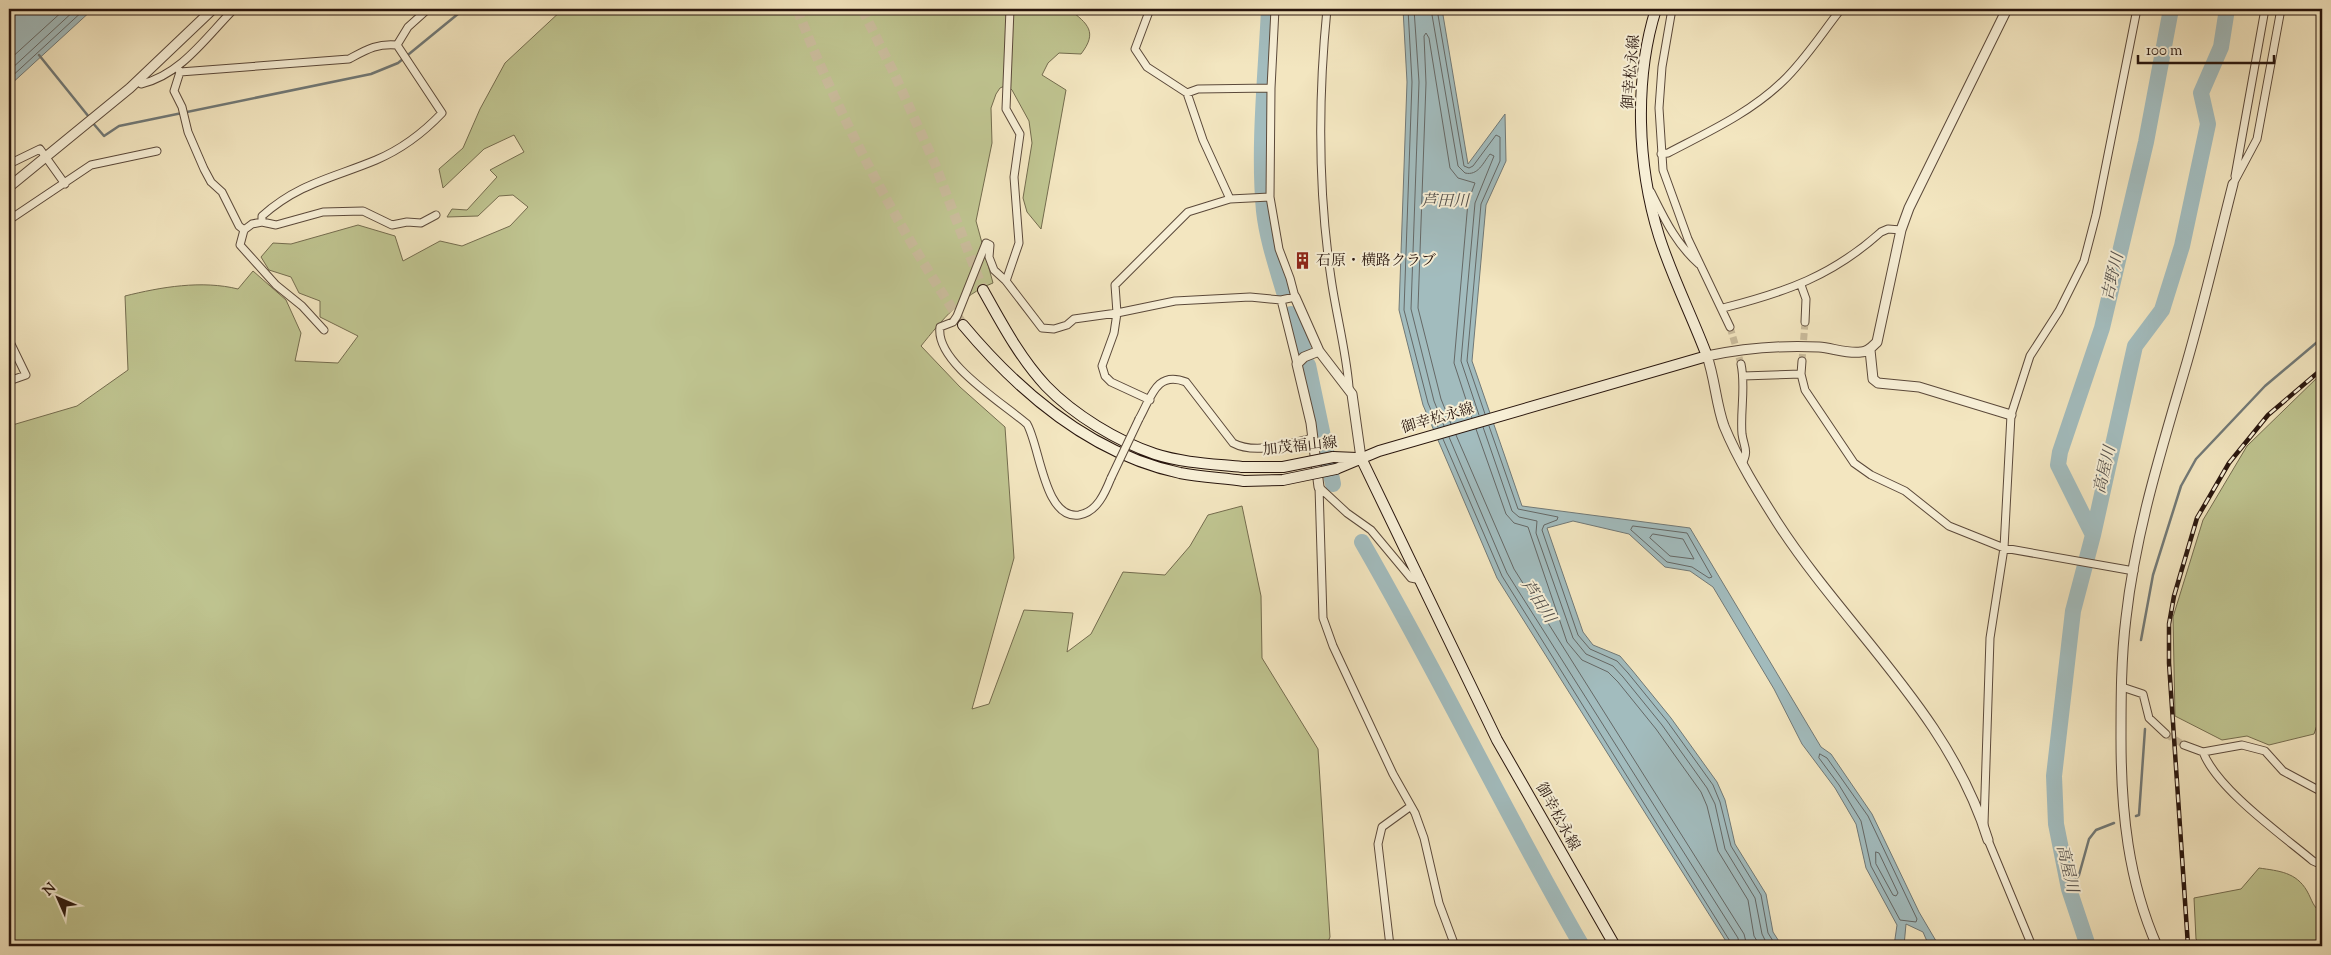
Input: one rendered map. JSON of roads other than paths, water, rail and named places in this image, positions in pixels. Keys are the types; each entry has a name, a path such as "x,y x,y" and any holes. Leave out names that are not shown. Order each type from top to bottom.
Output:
{"main road":[{"name":"御幸松永線","path":"1612,944 1497,740 1361,458 1707,356 1659,237 1647,184 1642,94 1646,51 1656,10"},
{"name":"加茂福山線","path":"983,290 1010,338 1046,386 1079,413 1113,434 1156,454 1192,462 1242,467 1283,467 1332,457 1361,458"},
{"name":"加茂福山線","path":"963,325 992,359 1019,386 1070,424 1105,445 1144,462 1180,473 1244,481 1283,480 1336,469 1361,458"}],"street":[{"path":"9,187 138,80 213,9"},
{"path":"234,9 179,70 174,91 182,107 188,132 204,170 211,182 222,192 239,226 244,230"},
{"path":"397,45 408,28 428,9"},
{"path":"1006,281 1019,243 1014,177 1020,134 1006,109 1010,9"},
{"path":"1150,9 1135,49 1137,55 1147,67 1187,92 1203,140 1230,198"},
{"path":"1275,9 1266,198 1294,297 1319,351 1349,387"},
{"path":"1327,9 1320,119 1322,198 1331,278 1349,387 1354,402 1361,458"},
{"path":"1672,9 1661,75 1659,108 1663,170 1688,239 1723,308 1730,327"},
{"path":"1661,154 1668,153 1722,125 1755,105 1784,80 1841,9"},
{"path":"2008,9 1920,185 1901,230 1877,342 1870,350 1861,352 1822,347 1780,345 1746,348 1707,356 1724,425 1742,464 1778,523 1810,568 1907,691 1937,734 1984,825 1988,840 2032,946"},
{"path":"1984,825 1990,638 2006,548 2011,415 2030,356 2059,311 2084,261 2096,215 2137,9"},
{"path":"2158,946 2146,921 2130,860 2125,829 2122,797 2122,688 2126,617 2144,510 2154,469 2187,362 2233,184 2265,9"},
{"path":"2233,184 2257,139 2281,9"},
{"path":"138,80 142,84 156,81 179,70 349,59 373,46 382,44 397,45"},
{"path":"262,222 262,216 278,202 315,181 377,160 408,143 442,113 397,45"},
{"path":"1187,92 1198,89 1271,88"},
{"path":"9,164 40,149 64,184"},
{"path":"9,220 91,165 157,151"},
{"path":"1647,184 1670,228 1687,254 1702,267"},
{"path":"1150,400 1111,382 1105,376 1102,366 1114,332 1117,313 1115,285 1188,212 1230,198 1266,198"},
{"path":"324,330 302,306 276,285 240,245 244,230 252,224 262,222 276,226 323,212 363,211 392,225 407,222 421,223 436,215"},
{"path":"1723,308 1774,296 1801,285 1846,260 1881,232 1888,229 1901,230"},
{"path":"1294,297 1281,300 1250,298 1175,301 1117,313 1074,319 1067,325 1054,329 1042,328 1006,281 994,270 989,258 990,245 986,243 957,316 953,322 940,327 939,336 944,348 958,367 1027,424 1032,432 1048,490 1060,508 1068,514 1086,514 1096,506 1139,419 1160,382 1166,378 1177,378 1186,382 1233,443 1243,449 1281,446 1312,438"},
{"path":"1801,285 1806,299 1806,322"},
{"path":"1281,300 1297,364 1312,438 1319,487 1323,618 1333,646 1393,774 1411,806 1424,838 1439,903 1455,946"},
{"path":"9,340 26,375 9,381"},
{"path":"1870,350 1873,379 1878,383 1919,387 2011,415"},
{"path":"1297,364 1304,357 1319,351"},
{"path":"1802,362 1801,374 1806,390 1854,463 1871,475 1905,491 1949,526 2006,548 2134,571"},
{"path":"1741,364 1743,376 1741,421 1747,454 1742,464"},
{"path":"1743,376 1801,374"},
{"path":"1319,487 1346,513 1371,530 1410,578 1421,580"},
{"path":"2122,688 2143,694 2149,718 2166,734"},
{"path":"2184,745 2203,752 2242,745 2265,751 2283,771 2322,792"},
{"path":"2203,752 2207,762 2241,800 2313,861 2322,865"},
{"path":"1390,946 1378,844 1382,827 1411,806"}],"water":[{"path":"9,9 93,9 9,86"},
{"name":"芦田川","path":"1403,9 1442,9 1468,164 1505,114 1506,161 1486,205 1472,361 1522,506 1690,528 1821,747 1831,754 1872,814 1919,912 1939,946 1929,946 1923,932 1906,924 1904,946 1894,946 1897,925 1866,868 1856,824 1835,788 1802,744 1774,689 1713,587 1690,571 1665,567 1629,534 1573,521 1547,528 1583,632 1593,645 1620,656 1671,718 1717,782 1725,800 1735,844 1766,894 1773,932 1782,946 1729,946 1497,578 1423,405 1399,310 1407,82"}],"waterway":[{"path":"92,122 104,136 119,126 371,74 398,63 464,9"},
{"path":"1269,9 1263,110 1262,186 1267,231 1284,292"},
{"name":"吉野川","path":"2093,535 2058,465 2060,452 2102,328 2146,142 2171,9"},
{"name":"高屋川","path":"2088,946 2069,889 2056,824 2054,776 2073,611 2093,535 2135,346 2162,310 2182,246 2208,124 2201,93 2221,47 2227,9"},
{"path":"39,55 89,117"},
{"path":"1291,314 1303,348"},
{"path":"2141,640 2153,575 2181,486 2196,459 2265,386 2322,338"},
{"path":"1308,365 1333,484"},
{"path":"1362,542 1582,946"},
{"path":"2136,816 2139,815 2145,729"},
{"path":"2069,889 2079,875 2089,839 2096,830 2114,823"}],"tunnel":[{"path":"797,9 832,91 871,171 915,249 963,325"},
{"path":"862,9 893,71 935,164 983,290"},
{"path":"1802,361 1805,322"},
{"path":"1730,327 1741,364"},
{"path":"2166,734 2184,745"}],"railway":[{"path":"2188,946 2169,663 2169,624 2174,596 2197,518 2229,463 2268,415 2322,369"}],"place":[{"name":"石原・横路クラブ","path":"1302,261"}]}
